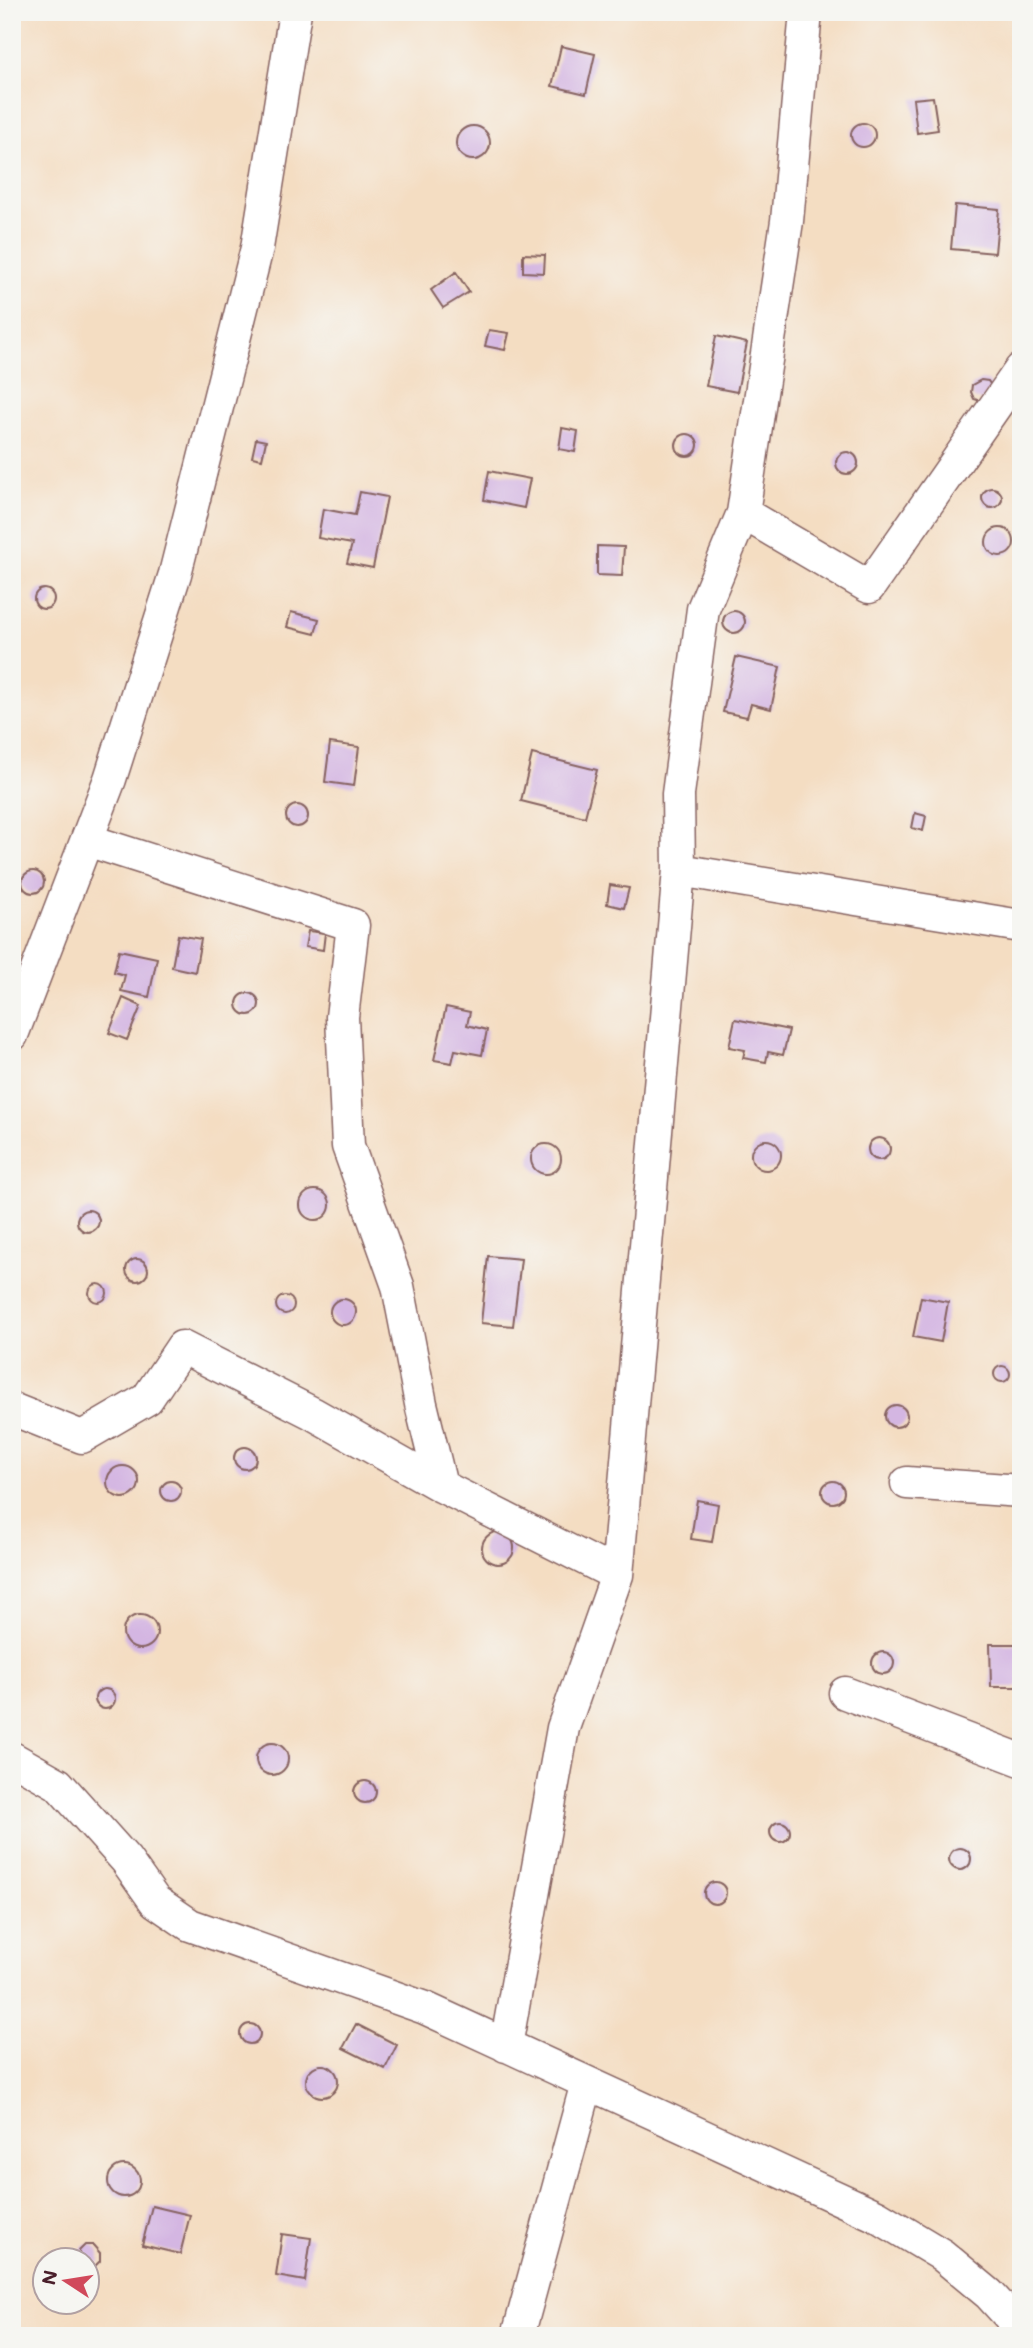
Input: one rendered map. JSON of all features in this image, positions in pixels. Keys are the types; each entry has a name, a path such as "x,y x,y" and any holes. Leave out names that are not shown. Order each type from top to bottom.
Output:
{"street":[{"path":"12,1035 110,779 175,574 257,248 295,12"},
{"path":"506,2046 563,1728 617,1575 679,870 678,794 704,609 743,513 787,221 806,12"},
{"path":"743,513 869,587 1021,369"},
{"path":"87,840 353,925 342,1017 348,1146 398,1286 421,1404 441,1486"},
{"path":"679,870 1021,926"},
{"path":"12,1409 82,1437 147,1399 182,1347 312,1413 441,1486 617,1575"},
{"path":"907,1483 1021,1491"},
{"path":"845,1693 1021,1760"},
{"path":"12,1758 58,1784 125,1860 155,1901 190,1925 425,2008 877,2216 942,2255 989,2294 1021,2329"},
{"path":"518,2336 587,2083"}],"building":[{"path":"561,46 595,54 586,94 552,86"},
{"path":"933,97 938,130 917,133 913,99"},
{"path":"863,123 871,127 875,135 871,143 863,147 855,143 851,135 855,127"},
{"path":"473,126 485,131 490,143 485,155 473,160 461,155 456,143 461,131"},
{"path":"955,205 999,209 995,253 951,249"},
{"path":"523,254 545,255 544,273 523,272"},
{"path":"456,272 469,292 443,308 431,290"},
{"path":"489,330 509,333 505,350 485,346"},
{"path":"716,336 747,343 737,392 706,386"},
{"path":"981,380 988,381 992,387 981,401 974,399 971,392 972,385"},
{"path":"562,428 578,431 575,452 559,449"},
{"path":"687,434 695,437 698,445 695,453 687,456 679,453 676,445 679,437"},
{"path":"256,439 266,441 262,459 252,457"},
{"path":"847,452 855,455 858,463 855,471 847,474 839,471 836,463 839,455"},
{"path":"489,471 530,479 524,508 484,500"},
{"path":"992,488 999,491 1002,498 999,505 992,508 985,505 982,498 985,491"},
{"path":"360,492 387,497 373,568 347,563 352,544 318,538 323,509 355,515"},
{"path":"1000,528 1010,532 1014,542 1010,552 1000,556 990,552 986,542 990,532"},
{"path":"597,546 624,547 622,576 597,575"},
{"path":"44,589 51,592 54,599 51,606 44,609 37,606 34,599 37,592"},
{"path":"734,611 742,614 745,622 742,630 734,633 726,630 723,622 726,614"},
{"path":"291,612 319,619 315,634 287,627"},
{"path":"736,657 780,667 771,709 751,704 747,717 723,712"},
{"path":"330,743 359,747 354,786 325,782"},
{"path":"532,754 597,770 585,817 521,801"},
{"path":"297,805 305,808 308,816 305,824 297,827 289,824 286,816 289,808"},
{"path":"915,813 926,816 923,831 912,828"},
{"path":"33,871 41,874 44,882 41,890 33,893 25,890 22,882 25,874"},
{"path":"610,885 629,888 624,908 607,904"},
{"path":"308,931 325,933 323,950 305,947"},
{"path":"178,935 201,939 195,972 172,967"},
{"path":"119,950 157,958 149,997 121,991 125,975 114,972"},
{"path":"248,993 256,996 259,1004 256,1012 248,1015 240,1012 237,1004 240,996"},
{"path":"123,998 141,1006 127,1040 109,1033"},
{"path":"446,1007 470,1012 467,1025 487,1030 482,1055 455,1050 452,1063 434,1060"},
{"path":"735,1019 789,1030 783,1055 768,1052 766,1062 743,1058 745,1050 729,1047"},
{"path":"879,1138 887,1141 890,1149 887,1157 879,1160 871,1157 868,1149 871,1141"},
{"path":"766,1140 776,1145 781,1155 776,1165 766,1170 756,1165 751,1155 756,1145"},
{"path":"546,1144 557,1148 561,1159 557,1170 546,1174 535,1170 531,1159 535,1148"},
{"path":"315,1190 326,1194 330,1205 326,1216 315,1220 304,1216 300,1205 304,1194"},
{"path":"88,1210 96,1213 99,1221 96,1229 88,1232 80,1229 77,1221 80,1213"},
{"path":"488,1256 521,1259 513,1326 481,1323"},
{"path":"137,1259 145,1262 148,1270 145,1278 137,1281 129,1278 126,1270 129,1262"},
{"path":"98,1284 104,1287 107,1293 104,1299 98,1302 92,1299 89,1293 92,1287"},
{"path":"285,1296 291,1299 294,1305 291,1311 285,1314 279,1311 276,1305 279,1299"},
{"path":"921,1297 948,1302 941,1342 913,1337"},
{"path":"343,1299 352,1303 356,1312 352,1321 343,1325 334,1321 330,1312 334,1303"},
{"path":"999,1366 1005,1366 1010,1374 1008,1380 999,1382 994,1377 994,1371"},
{"path":"896,1405 904,1408 907,1416 904,1424 896,1427 888,1424 885,1416 888,1408"},
{"path":"241,1447 249,1447 256,1454 256,1462 249,1469 241,1469 234,1462 234,1454"},
{"path":"123,1466 134,1471 139,1482 134,1493 123,1498 112,1493 107,1482 112,1471"},
{"path":"167,1481 175,1481 181,1491 175,1501 167,1501 161,1495 161,1487"},
{"path":"833,1481 841,1484 844,1492 841,1500 833,1503 825,1500 822,1492 825,1484"},
{"path":"697,1500 718,1504 712,1542 691,1539"},
{"path":"498,1532 509,1537 514,1548 509,1559 498,1564 487,1559 482,1548 487,1537"},
{"path":"140,1615 152,1620 157,1632 152,1644 140,1649 128,1644 123,1632 128,1620"},
{"path":"990,1644 1018,1644 1019,1687 991,1687"},
{"path":"883,1652 893,1659 894,1663 887,1673 883,1674 873,1667 872,1663 879,1653"},
{"path":"105,1689 112,1692 115,1699 112,1706 105,1709 98,1706 95,1699 98,1692"},
{"path":"272,1743 283,1748 288,1759 283,1770 272,1775 261,1770 256,1759 261,1748"},
{"path":"365,1781 375,1788 376,1792 369,1802 365,1803 355,1796 354,1792 361,1782"},
{"path":"776,1822 784,1822 790,1832 784,1842 776,1842 770,1836 770,1828"},
{"path":"960,1848 968,1851 971,1859 968,1867 960,1870 952,1867 949,1859 952,1851"},
{"path":"715,1882 725,1889 726,1893 719,1903 715,1904 705,1897 704,1893 711,1883"},
{"path":"246,2024 254,2024 260,2034 254,2044 246,2044 240,2038 240,2030"},
{"path":"356,2024 397,2045 385,2069 343,2048"},
{"path":"322,2065 333,2070 338,2081 333,2092 322,2097 311,2092 306,2081 311,2070"},
{"path":"124,2165 135,2170 140,2181 135,2192 124,2197 113,2192 108,2181 113,2170"},
{"path":"152,2206 190,2215 180,2254 142,2245"},
{"path":"282,2234 311,2238 305,2281 276,2276"}]}
